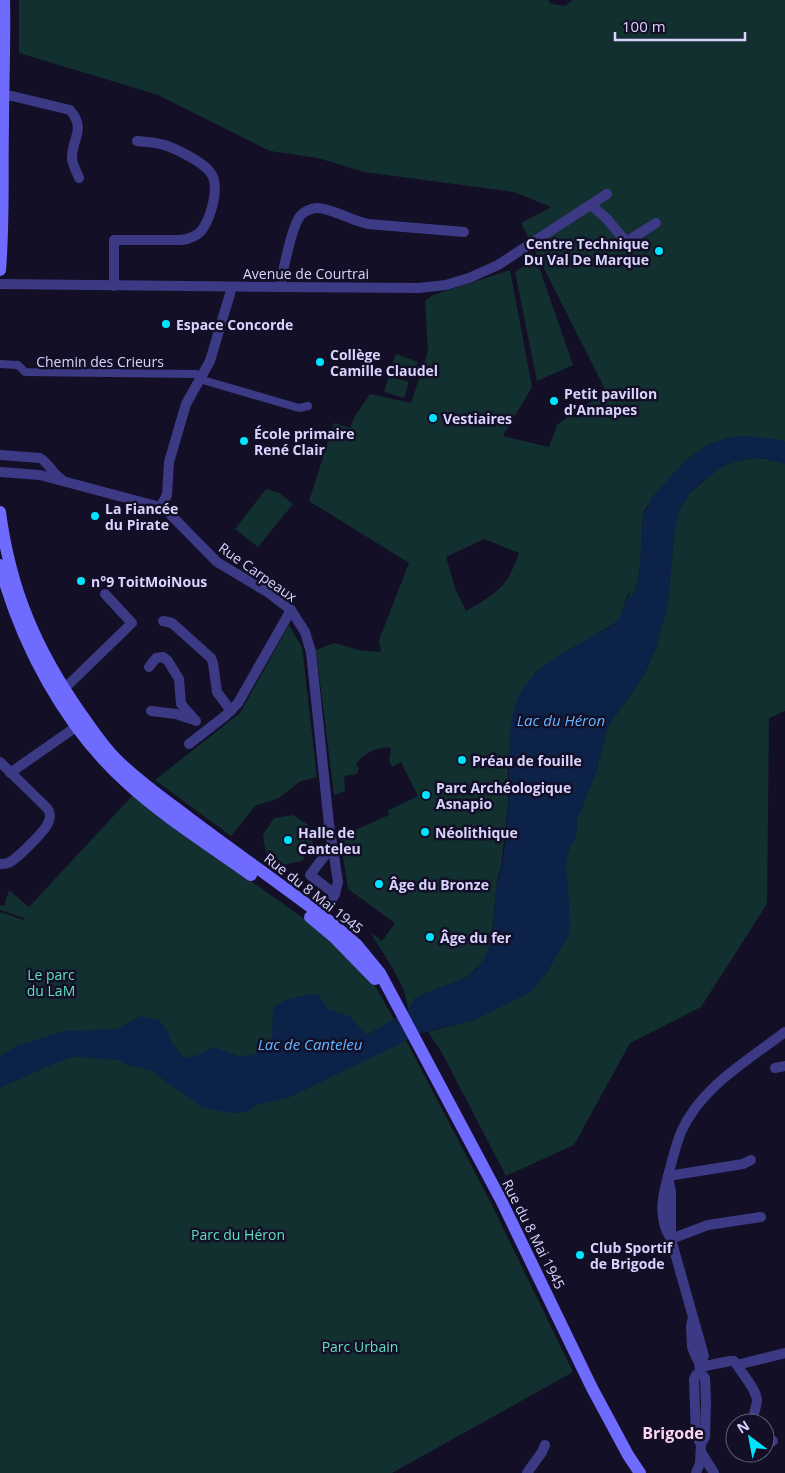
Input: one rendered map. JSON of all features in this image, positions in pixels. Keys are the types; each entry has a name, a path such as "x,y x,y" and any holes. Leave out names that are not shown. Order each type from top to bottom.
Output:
{"main road":[{"path":"0,270 1,96 5,41 4,0"},
{"name":"Rue du 8 Mai 1945","path":"0,512 9,567 23,609 59,691"},
{"name":"Rue du 8 Mai 1945","path":"0,565 21,629 41,670 59,691 81,723 110,753 154,792 320,919 347,936 375,966 386,981 396,1008 496,1200 581,1379 631,1473"},
{"name":"Rue du 8 Mai 1945","path":"415,1045 501,1200 592,1388 640,1473"}],"street":[{"path":"1,96 12,96 70,110 75,116 79,129 72,157 79,178"},
{"path":"114,286 114,240 181,240 192,237 206,223 214,195 215,181 206,167 166,146 137,141"},
{"name":"Avenue de Courtrai","path":"0,284 418,288 435,286 458,282 498,266 607,194"},
{"path":"591,205 607,219 626,242 656,223"},
{"path":"280,287 295,227 300,217 310,209 321,208 368,224 464,232"},
{"path":"0,472 40,475 161,506 167,494 169,462 186,404 210,362 232,287"},
{"name":"Chemin des Crieurs","path":"0,364 18,365 24,372 196,374 206,381 299,408 308,406"},
{"path":"0,455 31,456 43,459 52,472 64,481"},
{"name":"Rue Carpeaux","path":"161,506 217,562 269,593 291,610 305,632 311,652 332,846 338,882 335,894 320,919"},
{"path":"59,691 132,623 105,594"},
{"path":"189,744 238,703 291,610"},
{"path":"163,621 172,624 211,658 214,666 216,692 230,711"},
{"path":"149,667 158,658 163,657 168,661 179,679 180,702 206,730"},
{"path":"151,711 176,714 196,721"},
{"path":"10,773 81,723"},
{"path":"0,762 47,808 50,815 48,824 42,833 13,860 6,864 0,864"},
{"path":"332,846 310,875 335,894"},
{"path":"696,1473 705,1437 705,1378 700,1367 704,1356 697,1329 692,1320 671,1239 665,1228 662,1214 664,1188 681,1133 697,1106 723,1079 785,1032"},
{"path":"668,1176 743,1164 751,1160"},
{"path":"671,1239 708,1225 761,1217"},
{"path":"737,1365 785,1353"},
{"path":"700,1367 734,1361 756,1395 754,1413"},
{"path":"527,1473 545,1445"},
{"path":"701,1448 714,1473"}],"green space":[{"path":"19,0 548,0 551,4 565,6 573,0 785,0 785,442 774,439 732,437 707,445 683,463 645,509 637,585 632,599 628,593 621,616 615,623 535,673 508,767 508,807 501,867 497,881 491,944 485,960 467,977 415,998 409,1010 399,980 370,932 382,941 395,923 348,889 340,837 389,815 387,811 418,796 401,762 392,767 389,760 391,748 371,751 362,757 356,765 359,768 357,774 344,776 345,791 334,795 316,650 334,643 359,650 381,652 379,640 409,563 309,501 334,423 350,428 355,416 370,394 411,403 428,351 425,301 433,295 510,270 532,387 503,436 549,447 557,425 573,412 607,393 521,223 551,207 514,192 364,172 318,158 270,151 158,95 19,53","holes":["484,539 519,553 515,565 500,588 466,611 456,591 446,557"]},
{"path":"536,258 573,365 537,381 515,272"},
{"path":"396,354 418,362 413,375 391,370"},
{"path":"389,376 409,382 404,398 384,392"},
{"path":"754,458 768,459 785,464 785,711 769,718 767,904 701,1007 630,1043 574,1145 506,1176 442,1053 428,1032 474,1020 566,862 569,849 576,835 577,819 596,772 606,732 610,723 643,677 656,648 668,603 675,526 680,508 689,494 712,473 725,465"},
{"path":"266,489 279,493 293,504 258,547 235,529"},
{"path":"289,625 302,647 317,777 299,782 279,798 255,806 231,836 155,780 240,713"},
{"name":"Parc du Héron","path":"133,795 313,925 373,982 408,1044 491,1203 573,1372 392,1473 0,1473 0,912 23,920 24,918 0,910 0,905 4,906 9,890 29,907"},
{"name":"Halle de Canteleu","path":"293,815 310,826 313,845 302,861 283,865 266,853 263,835 274,818"}],"water":[{"name":"Lac du Héron","path":"747,436 785,442 785,464 768,459 754,458 725,465 700,483 689,494 680,508 675,526 668,603 656,648 643,677 610,723 606,732 596,772 577,819 576,835 569,849 566,862 570,922 568,936 546,974 529,993 474,1020 422,1033 288,1098 259,1104 247,1112 233,1113 203,1108 150,1070 127,1065 119,1060 72,1057 0,1088 0,1056 17,1046 65,1031 117,1029 141,1016 159,1020 167,1030 172,1043 184,1058 198,1055 213,1047 241,1057 253,1055 266,1048 272,1039 273,1007 289,999 318,994 328,1009 349,1016 367,1035 409,1010 415,998 467,977 484,958 492,935 509,797 510,731 515,706 521,693 537,672 548,663 571,648 609,628 620,617 629,593 632,598 637,585 643,516 653,496 683,463 707,445 732,437"}],"place":[{"name":"Centre Technique Du Val De Marque","path":"659,251"},
{"name":"Espace Concorde","path":"166,324"},
{"name":"Collège Camille Claudel","path":"320,362"},
{"name":"Petit pavillon d'Annapes","path":"554,401"},
{"name":"Vestiaires","path":"433,418"},
{"name":"École primaire René Clair","path":"244,441"},
{"name":"La Fiancée du Pirate","path":"95,516"},
{"name":"n°9 ToitMoiNous","path":"81,581"},
{"name":"Préau de fouille","path":"462,760"},
{"name":"Parc Archéologique Asnapio","path":"426,795"},
{"name":"Néolithique","path":"425,832"},
{"name":"Halle de Canteleu","path":"288,840"},
{"name":"Âge du Bronze","path":"379,884"},
{"name":"Âge du fer","path":"430,937"},
{"name":"Club Sportif de Brigode","path":"580,1255"}],"district":[{"name":"Brigode","path":"673,1433"}],"park label":[{"name":"Le parc du LaM","path":"51,982"},
{"name":"Parc Urbain","path":"360,1346"}],"water label":[{"name":"Lac de Canteleu","path":"310,1044"}]}
